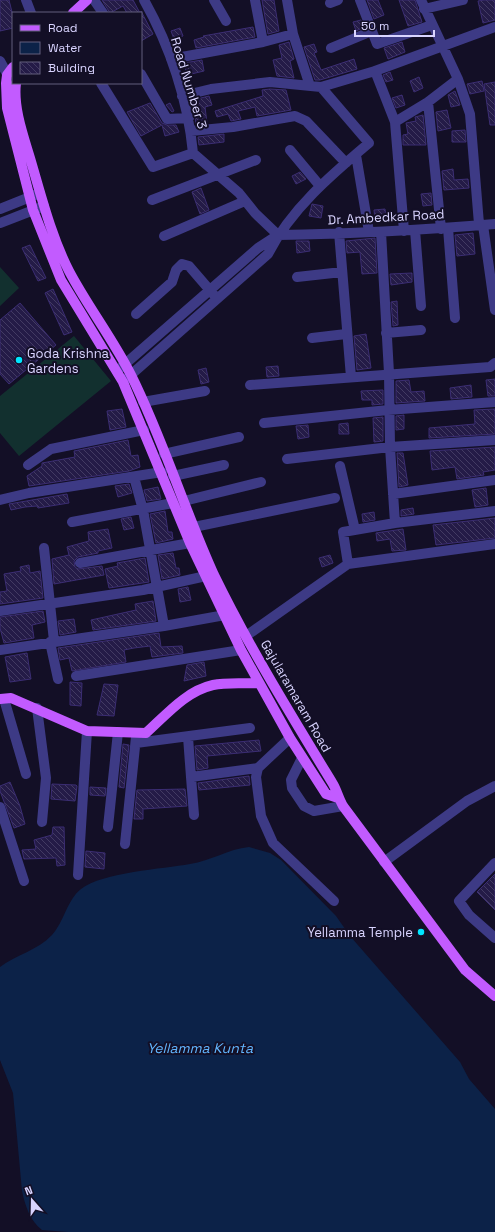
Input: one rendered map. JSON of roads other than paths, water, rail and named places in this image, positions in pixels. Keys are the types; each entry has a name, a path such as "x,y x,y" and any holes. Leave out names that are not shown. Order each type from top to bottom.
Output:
{"main road":[{"path":"66,12 78,0"},
{"path":"74,12 87,0"},
{"path":"10,71 5,89 3,109 33,210 61,280 127,378 144,430 162,472 173,503 190,543 241,650 302,758 326,794 341,802"},
{"path":"15,86 16,102 26,146 44,206 68,269 121,368"},
{"name":"Gajularamaram Road","path":"127,378 143,402 214,575 298,730 335,787 341,802 417,907 465,970 495,996"},
{"path":"2,699 11,698 87,731 146,733 196,691 213,685 259,683"}],"street":[{"path":"26,0 31,12"},
{"path":"94,0 102,12"},
{"name":"Road Number 3","path":"145,0 168,49 189,118 193,153"},
{"path":"214,0 226,21"},
{"path":"255,0 263,42"},
{"path":"287,0 293,34 310,86"},
{"path":"360,0 377,44 432,25"},
{"path":"463,0 422,4 444,46 458,79 470,114 481,225 495,310"},
{"path":"182,96 210,88 270,82 321,87 375,71 495,27"},
{"path":"331,48 372,31"},
{"path":"171,59 263,42 293,34"},
{"path":"0,61 10,71"},
{"path":"375,71 395,122 404,231"},
{"path":"142,76 167,119 189,118"},
{"path":"395,122 428,102 458,79"},
{"path":"102,84 153,167 193,153 219,175 278,235"},
{"path":"127,378 268,254 278,235 320,186 370,143 321,87"},
{"path":"428,102 455,318"},
{"path":"191,130 233,127 295,116 306,121 346,163"},
{"path":"290,150 320,186"},
{"path":"356,155 369,232"},
{"path":"152,200 256,160"},
{"path":"0,209 40,193"},
{"path":"164,236 245,201"},
{"path":"0,223 44,206"},
{"name":"Dr. Ambedkar Road","path":"278,235 445,229 495,224"},
{"path":"415,230 420,306"},
{"path":"339,232 346,334 351,377"},
{"path":"381,232 389,373 388,410 395,523"},
{"path":"121,368 258,248 278,235"},
{"path":"136,314 172,282 176,270 182,264 189,266 218,299"},
{"path":"297,277 342,272"},
{"path":"386,333 421,330"},
{"path":"312,338 346,334"},
{"path":"250,385 389,373 490,367 495,363"},
{"path":"143,402 205,391"},
{"path":"264,423 388,410 495,402"},
{"path":"28,465 51,449 144,430"},
{"path":"164,454 239,437"},
{"path":"286,459 390,447 495,440"},
{"path":"173,476 224,465"},
{"path":"340,466 355,530"},
{"path":"0,500 29,492 162,472"},
{"path":"134,477 143,510 164,626"},
{"path":"393,494 495,480"},
{"path":"184,501 261,482"},
{"path":"194,527 336,498"},
{"path":"72,522 143,510 173,503"},
{"path":"348,564 343,532 395,523 495,511"},
{"path":"80,564 190,543"},
{"path":"246,636 348,564 495,544"},
{"path":"44,548 50,604 52,642 58,679"},
{"path":"0,611 158,588 206,576"},
{"path":"0,650 164,626 225,615"},
{"path":"76,676 241,650"},
{"path":"2,699 26,774"},
{"path":"37,708 46,778 42,822"},
{"path":"136,744 250,728"},
{"path":"78,875 87,731"},
{"path":"108,827 118,732"},
{"path":"125,844 136,733"},
{"path":"188,737 194,815"},
{"path":"290,738 258,768 256,777 259,808 273,843 334,901"},
{"path":"302,758 291,780 292,788 304,806 314,811 341,802"},
{"path":"191,777 258,768"},
{"path":"387,865 467,801 495,786"},
{"path":"0,807 24,881"},
{"path":"495,863 459,901 469,915 495,938"}],"water":[{"name":"Yellamma Kunta","path":"249,847 270,853 281,860 336,916 350,936 460,1062 469,1079 495,1109 495,1232 68,1232 42,1230 34,1222 26,1207 22,1191 13,1093 0,1060 0,967 34,949 52,935 60,924 72,899 81,889 91,883 118,875 198,862 234,850"}],"place":[{"name":"Goda Krishna Gardens","path":"19,360"},
{"name":"Yellamma Temple","path":"421,932"}]}
